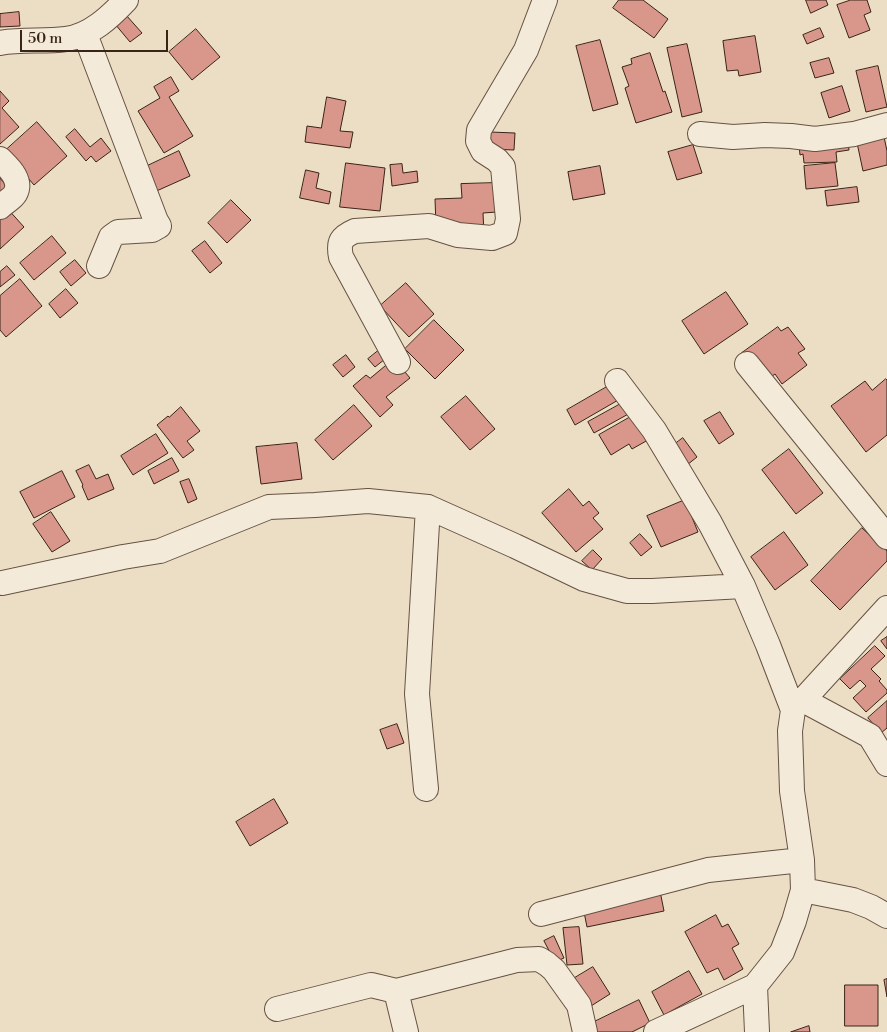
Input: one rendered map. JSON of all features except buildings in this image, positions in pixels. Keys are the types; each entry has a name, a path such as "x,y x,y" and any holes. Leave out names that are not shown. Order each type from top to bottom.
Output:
{"street":[{"path":"0,43 67,39 85,34 114,13 126,0"},
{"path":"398,362 341,257 339,248 342,239 347,234 355,231 429,226 458,235 484,238 492,238 505,233 508,219 503,167 497,160 483,151 478,141 479,130 526,50 545,0"},
{"path":"85,34 159,226 152,230 118,232 111,237 99,266"},
{"path":"700,134 733,137 791,136 815,139 854,134 887,124"},
{"path":"0,159 12,171 17,185 15,194 0,207"},
{"path":"748,364 887,538"},
{"path":"617,381 654,430 710,523 798,705 870,736 887,764"},
{"path":"2,582 160,551 269,507 315,506 368,501 428,507 584,579 626,591 742,586"},
{"path":"426,789 417,694 428,507"},
{"path":"656,1032 756,986 782,952 794,921 802,890 802,860 792,791 790,731 798,705 887,608"},
{"path":"541,914 708,870 802,860"},
{"path":"802,890 853,900 887,916"},
{"path":"277,1009 371,985 396,990 517,960 539,960 554,970 579,1005 584,1032"},
{"path":"756,986 758,1032"},
{"path":"396,990 406,1032"}]}
